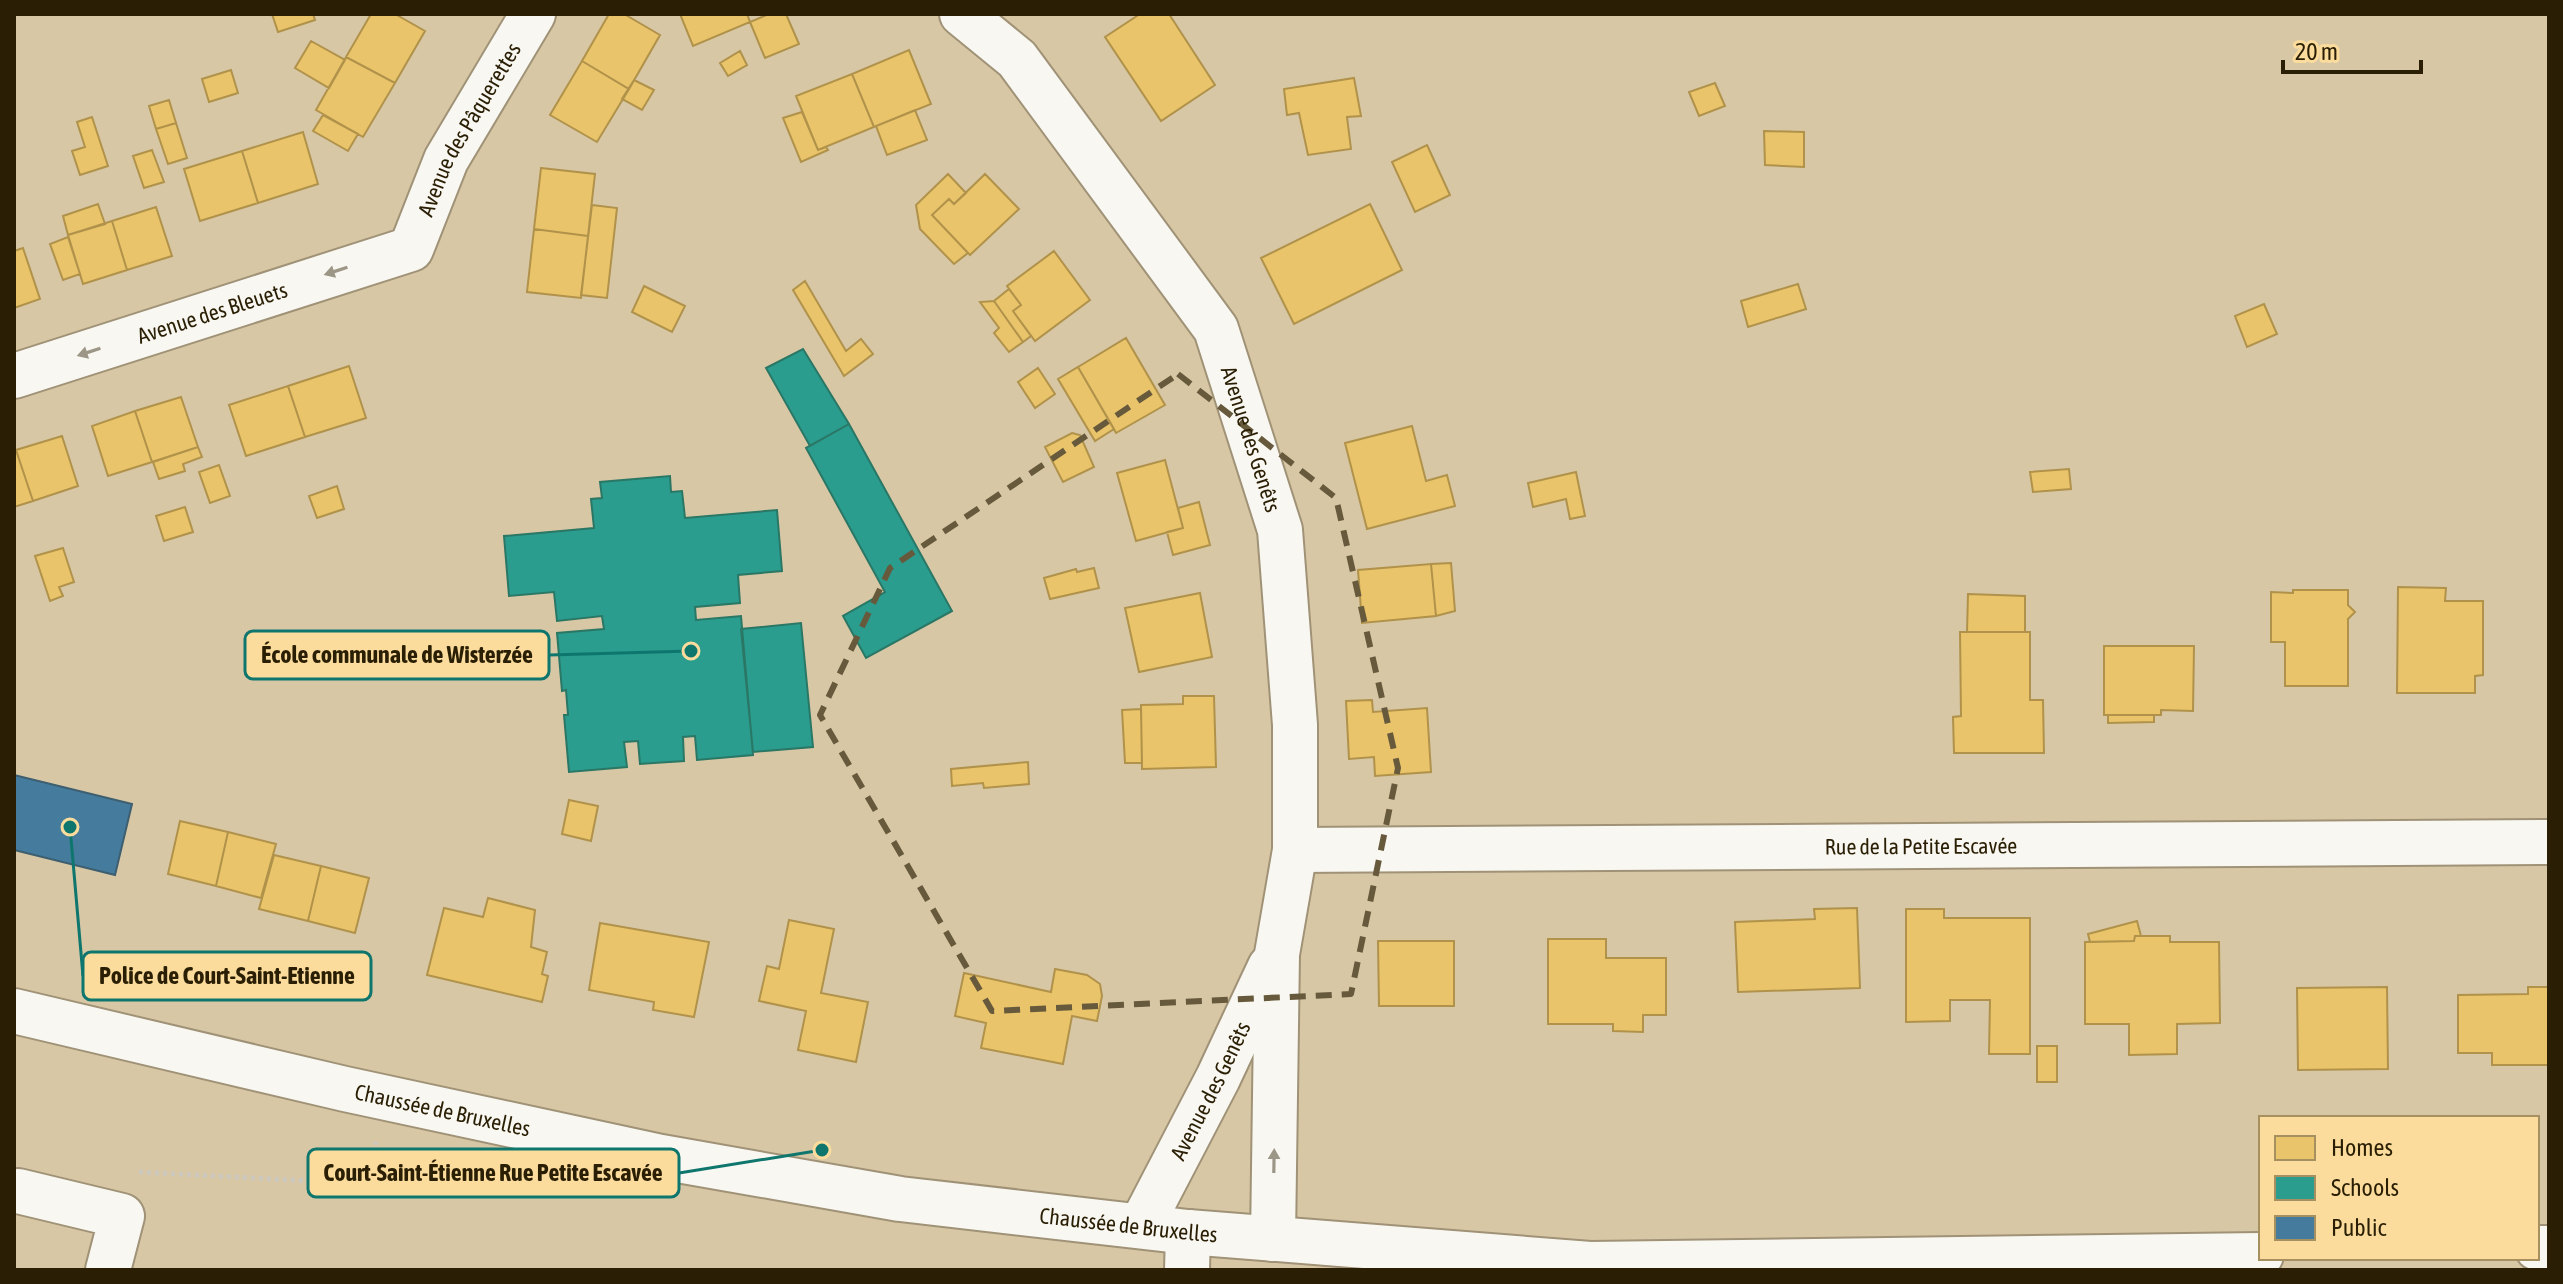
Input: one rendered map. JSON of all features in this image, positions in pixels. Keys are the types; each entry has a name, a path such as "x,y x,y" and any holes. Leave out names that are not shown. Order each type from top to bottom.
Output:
{"street":[{"name":"Avenue des Pâquerettes","path":"411,249 446,160 533,14"},
{"name":"Avenue des Genêts","path":"962,14 1017,59 1216,329 1280,530 1295,725 1295,850 1277,954 1289,1251"},
{"name":"Avenue des Bleuets","path":"14,376 411,249"},
{"name":"Rue de la Petite Escavée","path":"1295,850 2549,842"},
{"name":"Avenue des Genêts","path":"1141,1226 1218,1078 1277,954"},
{"name":"Chaussée de Bruxelles","path":"14,1011 385,1098 661,1157 900,1199 1141,1226 1188,1251 1289,1251 1590,1264 2259,1255"},
{"path":"18,1191 122,1216 108,1270"}],"path":[{"path":"146,1173 329,1182 372,1163 385,1098"}],"highlighted area":[{"path":"1178,374 1336,498 1398,768 1351,994 992,1011 820,715 890,568"}],"building: Homes":[{"path":"272,14 313,14 315,20 278,32"},
{"path":"371,14 395,14 425,31 395,83 346,57"},
{"path":"609,14 624,14 660,35 629,89 582,61"},
{"path":"680,14 747,14 750,22 693,46"},
{"path":"769,14 786,14 799,44 765,58 750,22"},
{"path":"1140,14 1169,14 1215,85 1161,121 1105,37"},
{"path":"311,41 345,60 329,88 295,68"},
{"path":"909,50 931,104 874,127 852,74"},
{"path":"740,51 747,65 728,76 720,63"},
{"path":"346,57 395,83 363,137 316,110"},
{"path":"582,61 629,89 597,142 550,115"},
{"path":"231,70 238,93 209,102 202,79"},
{"path":"852,74 874,127 818,150 796,96"},
{"path":"1354,78 1361,116 1347,117 1351,149 1308,155 1299,113 1287,115 1284,89"},
{"path":"634,80 654,90 642,110 622,99"},
{"path":"1715,83 1725,106 1699,116 1689,92"},
{"path":"169,100 176,123 156,129 149,106"},
{"path":"915,110 927,140 887,155 876,126"},
{"path":"802,112 818,150 826,147 828,150 801,162 783,118"},
{"path":"323,115 358,134 348,151 313,131"},
{"path":"92,117 108,166 80,175 72,151 85,147 77,122"},
{"path":"176,123 187,158 168,164 156,129"},
{"path":"1764,131 1804,132 1804,167 1765,165"},
{"path":"303,132 318,184 258,203 242,151"},
{"path":"1427,145 1450,195 1415,212 1392,162"},
{"path":"152,150 164,182 144,188 133,156"},
{"path":"242,151 258,203 200,221 184,169"},
{"path":"541,168 595,174 588,236 534,229"},
{"path":"948,174 966,193 954,204 949,199 932,215 968,253 954,264 920,229 916,205"},
{"path":"985,174 1019,209 970,255 932,215 949,199 954,204"},
{"path":"98,204 105,224 68,235 63,216"},
{"path":"1370,204 1402,270 1294,324 1261,258"},
{"path":"592,205 617,208 607,298 581,295"},
{"path":"156,207 172,256 127,270 112,221"},
{"path":"112,221 127,270 83,284 68,235"},
{"path":"534,229 588,236 581,298 527,292"},
{"path":"68,237 80,274 63,280 50,244"},
{"path":"23,248 40,299 14,308 14,251"},
{"path":"1054,251 1090,300 1035,341 1013,311 1021,305 1007,286"},
{"path":"805,281 846,351 861,339 873,354 844,376 793,290"},
{"path":"1798,284 1806,309 1748,327 1741,301"},
{"path":"644,286 685,306 672,332 632,312"},
{"path":"1009,289 1021,305 1013,311 1031,336 1023,342 994,301"},
{"path":"994,301 1023,342 1009,352 994,333 999,328 980,302"},
{"path":"2264,304 2277,334 2247,347 2235,316"},
{"path":"1126,338 1165,405 1116,433 1078,367"},
{"path":"349,366 366,418 305,437 288,386"},
{"path":"1078,367 1114,429 1095,441 1058,379"},
{"path":"1038,368 1055,394 1035,408 1018,382"},
{"path":"288,386 305,437 246,456 229,405"},
{"path":"181,397 198,447 152,462 135,411"},
{"path":"135,411 152,462 108,476 92,426"},
{"path":"1412,426 1426,481 1447,475 1455,506 1367,529 1345,443"},
{"path":"1072,433 1080,435 1094,467 1063,482 1045,447"},
{"path":"62,436 78,486 33,501 16,450"},
{"path":"198,447 202,457 183,464 185,471 159,479 153,462"},
{"path":"14,451 33,501 14,507"},
{"path":"1165,460 1183,528 1136,541 1117,473"},
{"path":"219,465 230,496 210,503 199,472"},
{"path":"2069,469 2071,489 2033,492 2030,472"},
{"path":"1576,472 1585,516 1570,519 1566,499 1533,507 1528,483"},
{"path":"337,486 344,509 317,518 309,496"},
{"path":"1199,502 1210,545 1173,555 1167,532 1183,528 1178,508"},
{"path":"185,507 193,532 164,541 156,516"},
{"path":"63,548 74,582 59,587 63,596 50,601 35,556"},
{"path":"1451,563 1455,611 1436,616 1431,564"},
{"path":"1431,564 1436,616 1362,623 1358,570"},
{"path":"1094,568 1099,588 1050,599 1044,578 1076,569 1077,572"},
{"path":"2398,587 2446,588 2445,601 2483,601 2483,675 2475,676 2475,693 2397,693"},
{"path":"2293,590 2348,590 2348,605 2355,612 2348,619 2348,686 2285,686 2285,642 2271,642 2271,592 2293,593"},
{"path":"1200,593 1212,657 1139,672 1125,608"},
{"path":"1968,594 2025,596 2025,632 1967,632"},
{"path":"1960,632 2030,632 2030,700 2043,700 2044,753 1954,753 1953,717 1961,716"},
{"path":"2104,646 2194,646 2193,711 2161,710 2161,715 2104,715"},
{"path":"1183,696 1214,696 1216,767 1142,769 1141,705 1183,704"},
{"path":"1372,700 1373,712 1427,708 1431,772 1375,776 1374,757 1349,759 1346,701"},
{"path":"1141,709 1142,763 1125,763 1122,710"},
{"path":"2108,715 2154,715 2154,722 2108,723"},
{"path":"1028,762 1029,784 984,788 983,783 952,786 951,769"},
{"path":"569,800 598,806 591,841 562,834"},
{"path":"180,821 228,832 216,886 168,874"},
{"path":"228,832 276,844 261,898 216,886"},
{"path":"274,855 321,866 308,921 259,909"},
{"path":"321,866 369,878 355,933 308,921"},
{"path":"488,898 535,910 531,947 547,952 542,974 548,976 542,1002 427,975 444,908 483,917"},
{"path":"1857,908 1860,988 1738,992 1735,922 1815,919 1814,909"},
{"path":"1906,909 1944,909 1944,918 2030,918 2030,1054 1989,1054 1990,1000 1950,1000 1950,1021 1906,1022"},
{"path":"789,920 834,929 821,993 868,1002 856,1062 798,1050 806,1011 759,1001 767,966 779,969"},
{"path":"2137,921 2141,936 2135,936 2134,941 2090,942 2088,934"},
{"path":"600,923 709,942 694,1017 653,1010 654,1002 589,990"},
{"path":"2135,936 2170,936 2170,942 2219,942 2220,1023 2177,1024 2177,1054 2129,1055 2129,1024 2085,1024 2085,942 2134,941"},
{"path":"1548,939 1606,939 1606,958 1666,958 1666,1015 1643,1015 1643,1032 1613,1031 1613,1024 1548,1024"},
{"path":"1378,941 1454,941 1454,1006 1379,1006"},
{"path":"1055,969 1087,975 1100,984 1102,996 1097,1021 1072,1016 1063,1064 981,1048 986,1023 955,1016 964,973 1051,992"},
{"path":"2387,987 2388,1069 2298,1070 2297,988"},
{"path":"2528,987 2549,987 2549,1065 2492,1065 2492,1053 2458,1053 2458,995 2528,994"},
{"path":"2037,1046 2057,1046 2057,1082 2037,1082"}],"building: Schools":[{"path":"803,349 849,424 810,446 766,368"},
{"path":"849,424 952,611 866,658 843,616 885,592 806,448"},
{"path":"670,476 671,492 682,491 685,518 777,510 782,571 738,575 740,603 695,607 696,620 741,616 753,755 697,760 695,736 683,737 684,761 640,764 638,741 624,742 627,767 569,772 564,715 568,715 566,690 562,691 557,633 604,629 602,616 557,621 554,592 509,596 504,536 594,528 591,499 602,498 600,482"},
{"path":"801,623 813,747 753,752 741,629"}],"building: Public":[{"path":"14,775 132,804 115,875 14,850"}],"place":[{"name":"École communale de Wisterzée","path":"691,651"},
{"name":"Police de Court-Saint-Etienne","path":"70,827"},
{"name":"Court-Saint-Étienne Rue Petite Escavée","path":"822,1150"}]}
